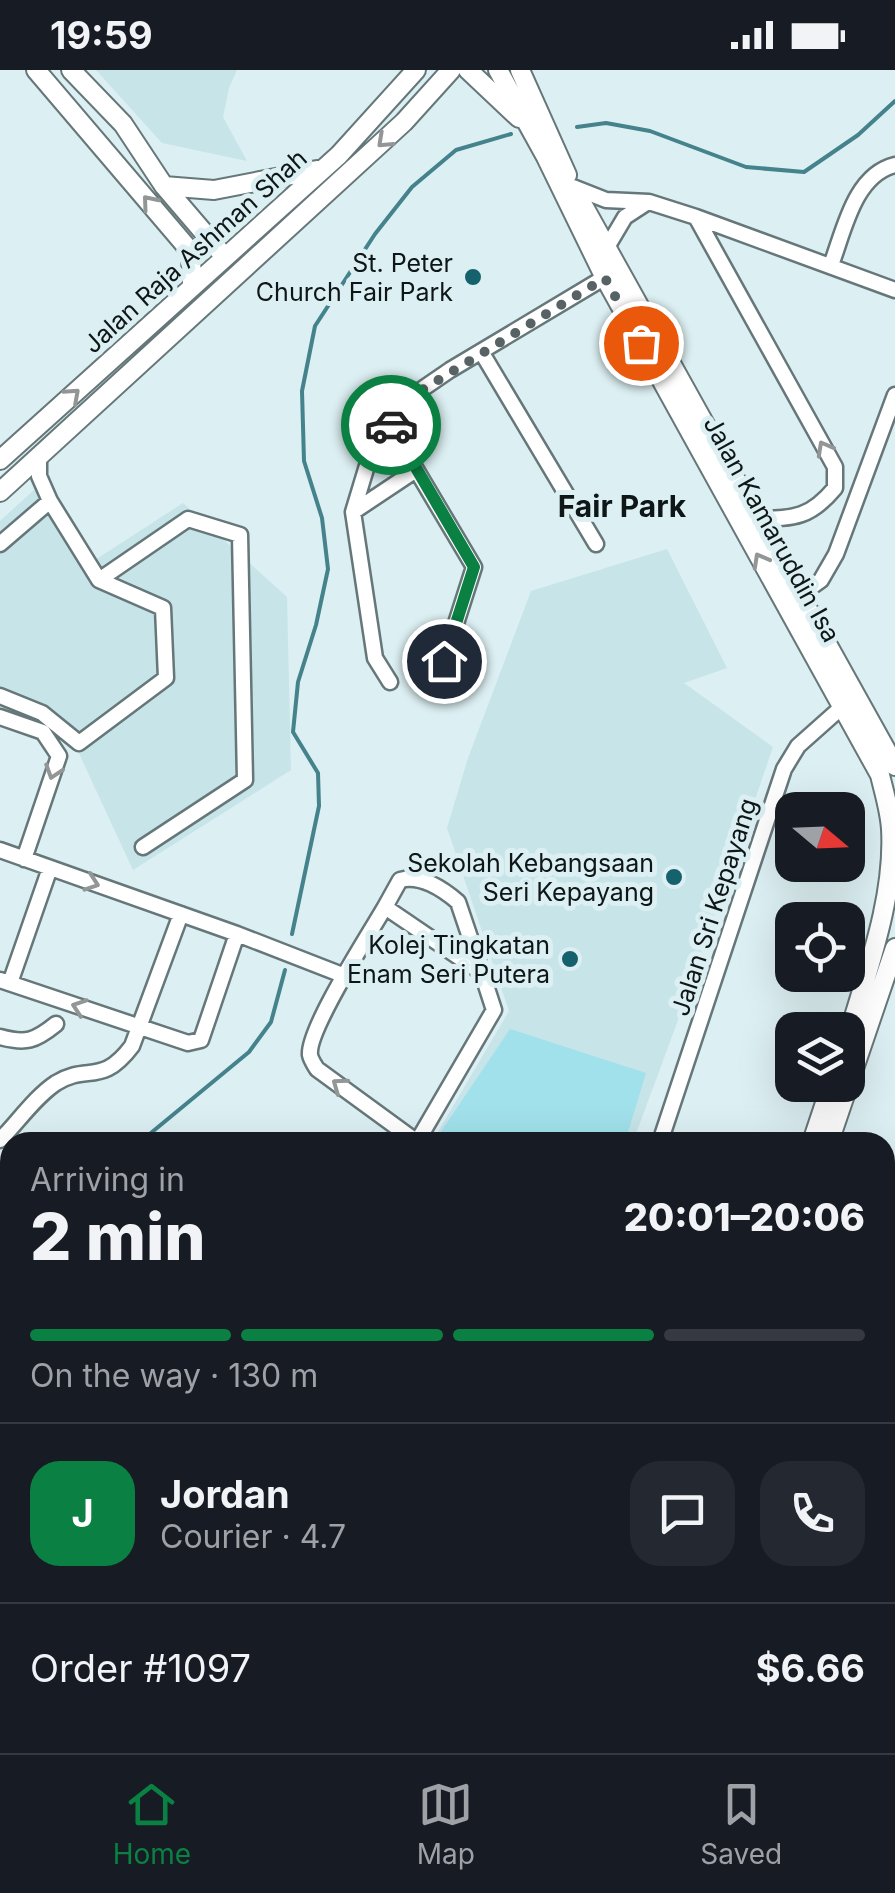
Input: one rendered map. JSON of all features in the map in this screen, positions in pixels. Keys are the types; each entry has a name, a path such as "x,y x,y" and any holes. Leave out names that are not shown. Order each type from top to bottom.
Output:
{"main road":[{"path":"36,70 186,246 191,257 192,284"},
{"path":"71,70 123,124 164,186 224,256 214,277 159,332 141,366"},
{"name":"Jalan Raja Ashman Shah","path":"0,460 346,148 416,70"},
{"path":"346,148 381,121 428,70"},
{"name":"Jalan Raja Ashman Shah","path":"0,492 404,122 451,70"},
{"path":"468,70 537,124"},
{"name":"Jalan Kamaruddin Isa","path":"498,70 537,124 606,249 612,274 800,595 880,775 893,827 887,888 855,1012"},
{"name":"Jalan Kamaruddin Isa","path":"520,70 537,124 612,274 850,701 895,766"},
{"path":"536,70 537,124"},
{"path":"164,186 214,190 322,169"},
{"path":"887,888 895,923"},
{"path":"832,1132 895,948"},
{"path":"815,1132 825,1102"}],"street":[{"path":"831,266 860,190 884,168 895,165"},
{"path":"573,187 606,200 649,202 696,216 895,290"},
{"path":"606,249 624,216 649,202"},
{"path":"696,216 835,467 835,488 818,508 796,518 757,520"},
{"path":"390,682 376,658 353,512 369,458 388,417 396,406 612,274"},
{"path":"482,353 596,544"},
{"path":"800,595 821,580 836,554 895,395"},
{"path":"388,417 474,567 444,661"},
{"path":"0,696 42,713 79,742 166,678 163,608 99,580 50,500 39,476 38,458"},
{"path":"353,512 416,470"},
{"path":"0,544 50,500"},
{"path":"99,580 188,518 240,535 246,780 143,848"},
{"name":"Jalan Sri Kepayang","path":"663,1132 784,770 798,746 850,701"},
{"path":"0,717 43,732 59,756 24,859"},
{"path":"0,850 345,976"},
{"path":"50,868 5,982 175,1041 201,1040 237,934"},
{"path":"403,1132 317,1069 310,1058 312,1044 345,976 400,880 408,878 420,879 452,896 463,914 494,1010 423,1132"},
{"path":"385,907 482,973"},
{"path":"8,1132 57,1082 109,1070 120,1062 132,1046 180,914"},
{"path":"0,1037 25,1043 37,1040 56,1024"}],"shaded area":[{"path":"96,70 237,70 223,117 247,161 162,143"},
{"path":"45,480 95,560 183,503 287,597 291,770 133,870 76,747 38,715 0,701 0,521"},
{"path":"667,549 727,668 684,683 773,747 637,1132 438,1132 509,1011 447,828 468,758 531,591"},
{"path":"510,1029 646,1073 628,1132 441,1132"}],"waterway":[{"path":"577,127 606,123 650,131 746,167 804,172 858,135 895,101"},
{"path":"292,934 319,806 318,773 293,732 298,682 328,569 322,518 304,461 302,391 315,326 375,234 412,187 456,150 511,134"},
{"path":"152,1132 249,1052 271,1022 285,970"}],"way so far":[{"path":"391,425 388,417 396,406 605,278 641,343"}],"place":[{"name":"St. Peter Church Fair Park","path":"473,277"},
{"name":"Sekolah Kebangsaan Seri Kepayang","path":"674,877"},
{"name":"Kolej Tingkatan Enam Seri Putera","path":"570,959"}],"district":[{"name":"Fair Park","path":"622,506"}],"route":[{"path":"391,425 474,567 444,661"}]}
